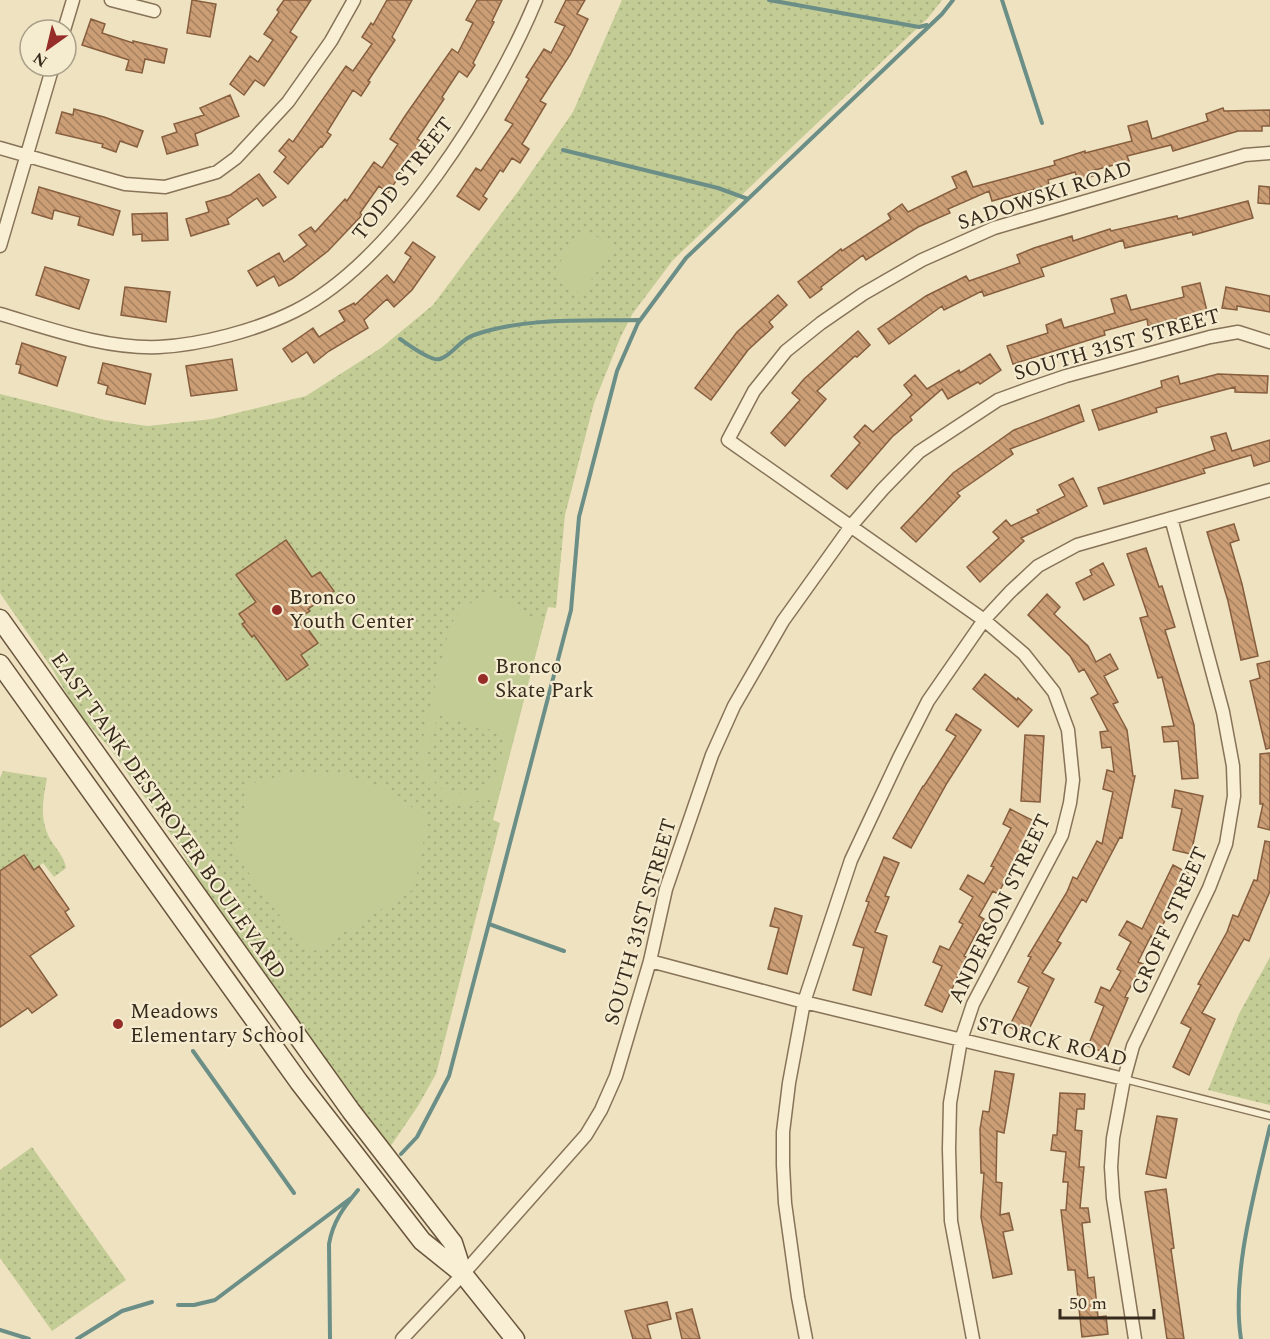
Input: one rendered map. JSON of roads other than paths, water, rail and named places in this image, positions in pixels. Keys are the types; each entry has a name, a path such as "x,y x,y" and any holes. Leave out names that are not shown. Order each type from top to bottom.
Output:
{"street":[{"path":"68,18 73,0"},
{"path":"111,0 154,11"},
{"path":"0,148 125,184 165,187 217,172 236,158 288,102 331,41 354,0"},
{"name":"TODD STREET","path":"0,314 75,336 123,345 159,347 202,342 242,331 295,311 339,282 387,237 402,219 473,122 524,29 536,0"},
{"path":"0,246 50,78"},
{"name":"SADOWSKI ROAD","path":"728,440 754,391 786,351 863,294 922,260 993,228 1245,155 1270,153"},
{"name":"SOUTH 31ST STREET","path":"402,1339 586,1135 616,1076 650,962 666,889 712,755 734,705 783,621 851,526 882,489 919,452 998,400 1066,376 1210,337 1238,332 1270,342"},
{"name":"ANDERSON STREET","path":"728,440 984,620 1024,654 1054,692 1068,730 1073,780 1062,835 973,1004 961,1040 950,1103 951,1221 973,1339"},
{"path":"806,1339 785,1203 783,1165 783,1132 789,1083 804,1002 851,860 928,701 984,620 1038,566 1077,545 1270,490"},
{"name":"GROFF STREET","path":"1135,1339 1113,1198 1111,1167 1113,1138 1133,1046 1209,888 1226,844 1234,796 1233,766 1223,712 1171,518"},
{"name":"EAST TANK DESTROYER BOULEVARD","path":"0,619 345,1102 453,1243 463,1274"},
{"name":"EAST TANK DESTROYER BOULEVARD","path":"0,664 300,1083 422,1241 463,1274 515,1339"},
{"name":"STORCK ROAD","path":"650,962 804,1002 1124,1079"}],"lane":[{"name":"STORCK ROAD","path":"1124,1079 1270,1116"}],"waterway":[{"path":"769,0 919,27 927,25"},
{"path":"401,1154 417,1137 449,1076 571,610 579,517 617,371 638,323 686,258 942,14 953,0"},
{"path":"1002,0 1042,123"},
{"path":"563,150 718,188 748,199"},
{"path":"400,339 425,355 440,359 469,337 514,325 555,321 639,320"},
{"path":"489,924 564,951"},
{"path":"193,1051 294,1193"},
{"path":"1241,1339 1239,1287 1242,1260 1246,1232 1270,1126"},
{"path":"330,1339 329,1244 333,1228 358,1190"},
{"path":"178,1305 194,1305 215,1300 351,1198"},
{"path":"77,1339 122,1311 152,1302"},
{"path":"0,1330 29,1339"}],"place":[{"name":"Bronco Youth Center","path":"277,610"},
{"name":"Bronco Skate Park","path":"483,679"},
{"name":"Meadows Elementary School","path":"118,1024"}]}
